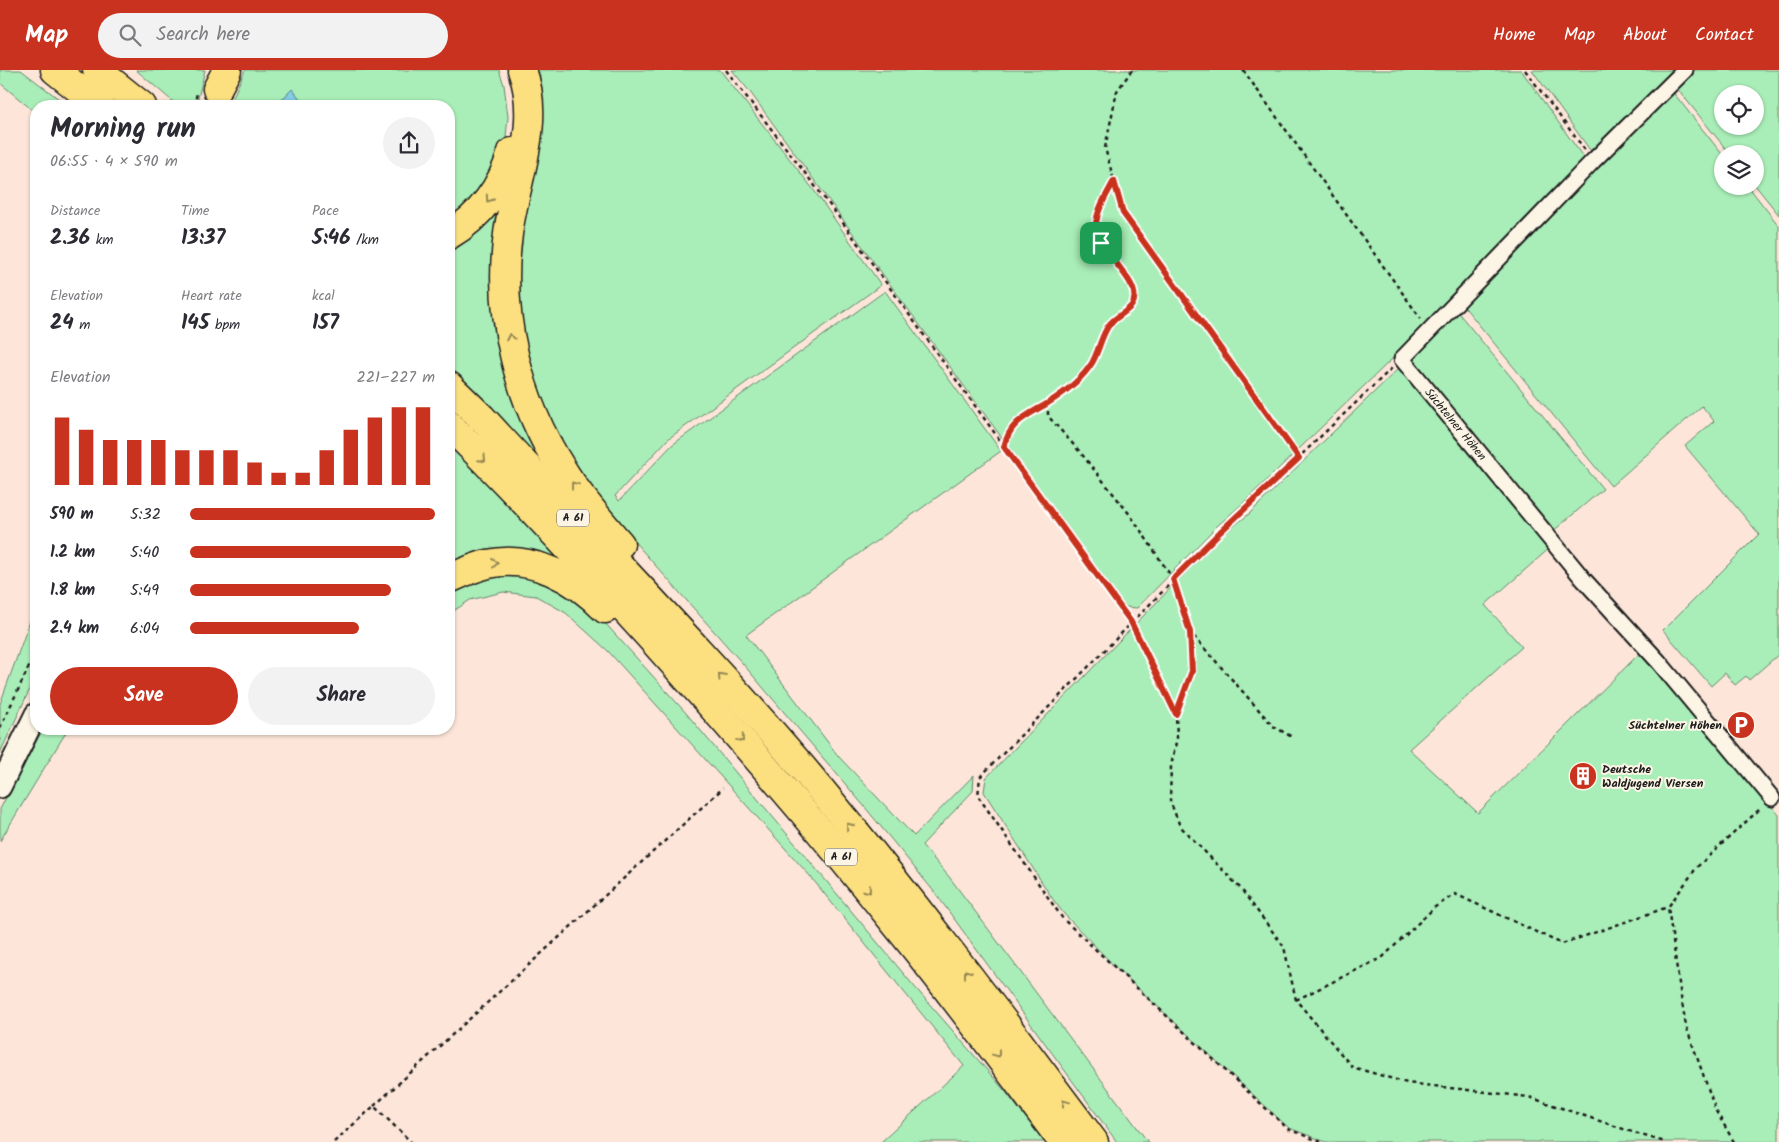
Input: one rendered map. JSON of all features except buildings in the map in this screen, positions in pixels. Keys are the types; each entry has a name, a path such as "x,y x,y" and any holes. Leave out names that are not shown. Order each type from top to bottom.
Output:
{"highway":[{"path":"55,70 92,100"},
{"path":"96,70 134,100"},
{"path":"455,230 478,213 488,201 509,163 518,120 516,97 509,70"},
{"path":"522,70 527,89 530,118 526,148 508,234 505,278 509,328 517,370 547,443 562,470 608,530 658,587 697,650"},
{"name":"A 61","path":"455,392 482,418 697,650 801,766 940,938 1094,1142"},
{"name":"A 61","path":"455,431 569,549 709,702 824,836 968,1015 1063,1142"},
{"path":"455,576 491,563 508,562 526,563 557,574 578,586 597,601 637,642 709,702"}],"main road":[{"path":"0,787 30,726"}],"street":[{"path":"1402,359 1593,161 1685,70"},
{"name":"Süchtelner Höhen","path":"1402,359 1584,580 1658,662 1772,798"}],"path":[{"path":"726,70 838,216 1131,622 1176,714"},
{"path":"1132,70 1117,91 1105,148 1123,213 1299,458"},
{"path":"1243,70 1429,329"},
{"path":"1525,70 1593,161"},
{"path":"200,100 215,86"},
{"path":"1004,447 1006,436 1012,427 1021,419 1048,403 1082,376 1093,362 1104,333 1110,323 1132,305 1135,295 1132,286 1128,278 1110,258 1097,234 1096,224 1100,209 1114,181"},
{"path":"1321,1142 1288,1129 1063,919 978,796 980,777 1220,532 1402,359"},
{"path":"1048,403 1048,416 1080,452 1131,516 1173,579 1190,632 1192,671 1176,714 1177,738 1171,766 1170,801 1180,826 1241,889 1284,947 1296,1000 1352,1066 1408,1083 1530,1097 1641,1136 1665,1142"},
{"path":"1190,632 1272,726 1292,737"},
{"path":"0,728 30,665"},
{"path":"334,1142 723,788"},
{"path":"1296,1000 1383,957 1434,907 1455,894 1562,944 1668,907 1698,867 1772,798"},
{"path":"1668,907 1680,997 1686,1026 1716,1111 1734,1142"},
{"path":"374,1106 411,1142"}],"green space":[{"path":"0,70 21,70 60,100 30,100 30,108 0,83"},
{"path":"136,70 205,70 198,100 171,100"},
{"path":"245,70 499,70 504,85 508,117 505,146 488,184 455,218 455,100 301,100 292,89 282,100 232,100"},
{"path":"531,70 720,70 813,189 881,285 668,439 615,496 619,501 672,445 885,291 1001,451 746,635 839,757 914,836 974,775 973,791 922,845 950,878 1148,1142 1117,1142 936,894 743,664 600,503 570,458 556,433 531,377 515,290"},
{"path":"732,70 1521,70 1586,161 1393,358 1216,527 1137,608 1125,607 750,92"},
{"path":"1532,70 1676,70 1593,154"},
{"path":"1693,70 1779,70 1779,215 1763,195 1764,145 1723,145 1715,135 1764,135 1764,85 1714,85 1714,134 1676,87"},
{"path":"1672,91 1715,145 1714,195 1755,195 1779,226 1779,654 1749,680 1746,676 1735,685 1725,673 1711,686 1663,630 1759,534 1685,446 1714,421 1702,406 1611,486 1462,304"},
{"path":"512,173 499,259 556,475 455,373 455,235"},
{"path":"1456,310 1603,489 1551,533 1413,367 1413,354"},
{"path":"1401,366 1551,547 1485,605 1522,647 1409,749 1478,813 1643,650 1779,815 1779,1142 1326,1142 1289,1128 1118,970 1064,914 984,792 986,778 1222,535 1249,514"},
{"path":"455,444 601,596 566,573 455,574"},
{"path":"512,575 525,576 551,584 575,596 605,623 686,713 913,985 1005,1091 1044,1142 881,1142 964,1066 810,876 608,651 566,613 536,596 503,592 470,600 455,610 455,589 474,580"},
{"path":"30,621 30,689 0,753 0,704"},
{"path":"40,735 64,735 0,841 0,809"}],"water":[{"path":"292,89 301,100 282,100"}],"place":[{"name":"Süchtelner Höhen","path":"1741,725"},
{"name":"Deutsche Waldjugend Viersen","path":"1583,776"}],"route":[{"path":"1114,181 1123,213 1299,458 1173,579 1190,632 1192,671 1176,714 1131,622 1004,447 1006,436 1012,427 1034,410 1048,403 1082,376 1093,362 1104,333 1110,323 1132,305 1135,295 1128,278 1110,258 1101,243 1097,234 1096,224 1100,209 1114,181"}]}
